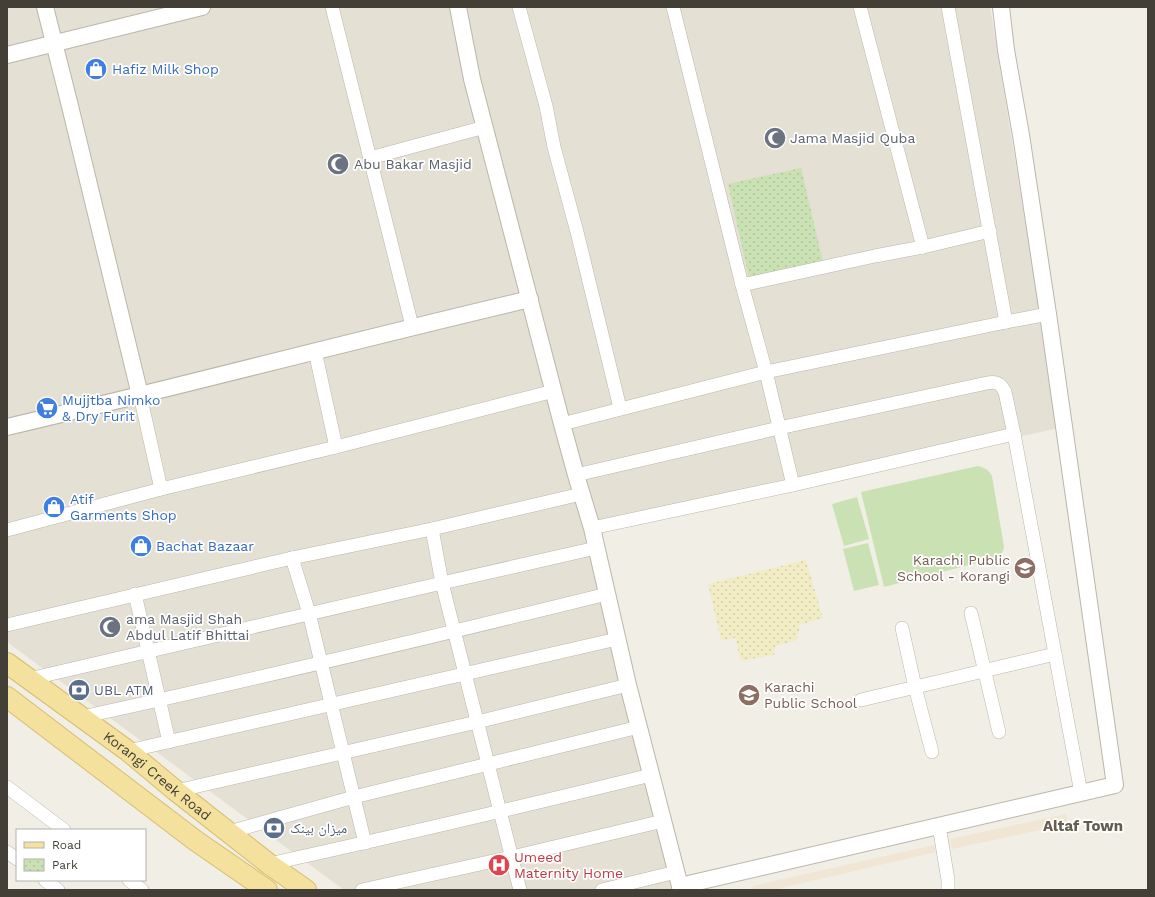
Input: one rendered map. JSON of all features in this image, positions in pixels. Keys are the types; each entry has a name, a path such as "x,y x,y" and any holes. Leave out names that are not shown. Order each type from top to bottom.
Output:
{"main road":[{"name":"Korangi Creek Road","path":"7,663 128,751 269,864 306,890"},
{"path":"7,674 184,810 213,820"},
{"name":"Korangi Creek Road","path":"7,697 196,841 267,890"},
{"path":"184,810 196,841"}],"street":[{"path":"45,7 140,396 161,489"},
{"path":"7,55 200,7"},
{"path":"332,7 412,326"},
{"path":"458,7 472,78 562,424 592,528 628,685 679,883"},
{"path":"519,7 546,106 554,147 577,232 620,408"},
{"path":"673,7 742,285 766,372 793,485"},
{"path":"860,7 923,247"},
{"path":"948,7 1006,322"},
{"path":"602,890 679,883 939,826 1115,785 1048,314 1021,135 1006,50 1001,7"},
{"path":"370,158 485,127"},
{"path":"742,285 990,232"},
{"path":"7,427 140,396 412,326 530,299"},
{"path":"562,424 766,372 1048,314"},
{"path":"315,351 336,447"},
{"path":"576,475 779,428 992,382 999,384 1003,387 1005,392 1014,434 1080,793"},
{"path":"7,530 161,489 336,447 554,391"},
{"path":"592,528 793,485 1014,434"},
{"path":"7,625 292,558 432,529 582,494"},
{"path":"432,529 442,583 520,890"},
{"path":"29,679 596,548"},
{"path":"292,558 309,614 365,843"},
{"path":"135,594 169,742"},
{"path":"82,717 320,663 607,594"},
{"path":"971,613 999,732"},
{"path":"902,628 915,687 932,752"},
{"path":"128,751 617,639"},
{"path":"861,700 1055,654"},
{"path":"176,791 477,722 628,685"},
{"path":"229,832 354,797 639,727"},
{"path":"269,864 500,812 651,775"},
{"path":"7,787 63,829"},
{"path":"362,890 512,857 663,821"},
{"path":"939,826 948,880 948,890"},
{"path":"7,852 16,858"},
{"path":"46,881 58,890"},
{"path":"130,881 142,890"}],"shaded area":[{"path":"7,7 990,7 1059,428 584,530 675,890 344,890 7,642"},
{"path":"1066,814 1068,824 952,849 950,839"},
{"path":"934,845 936,852 773,890 753,890 752,886"}],"green space":[{"path":"801,168 823,262 749,278 728,184"},
{"path":"978,466 990,472 992,476 1004,547 1002,554 996,558 884,587 861,492"},
{"path":"857,497 869,539 844,546 832,504"},
{"path":"868,543 879,585 854,591 843,549"}],"sand":[{"path":"806,560 823,618 800,625 797,640 776,646 774,655 741,661 735,638 721,641 708,584"}],"place":[{"name":"Hafiz Milk Shop","path":"96,69"},
{"name":"Jama Masjid Quba","path":"775,138"},
{"name":"Abu Bakar Masjid","path":"338,164"},
{"name":"Mujjtba Nimko & Dry Furit","path":"47,408"},
{"name":"Atif Garments Shop","path":"54,507"},
{"name":"Bachat Bazaar","path":"141,546"},
{"name":"Karachi Public School - Korangi","path":"1025,568"},
{"name":"ama Masjid Shah Abdul Latif Bhittai","path":"110,627"},
{"name":"UBL ATM","path":"79,690"},
{"name":"Karachi Public School","path":"749,695"},
{"name":"میزان بینک","path":"274,828"},
{"name":"Umeed Maternity Home","path":"499,865"}],"district":[{"name":"Altaf Town","path":"1083,826"}]}
